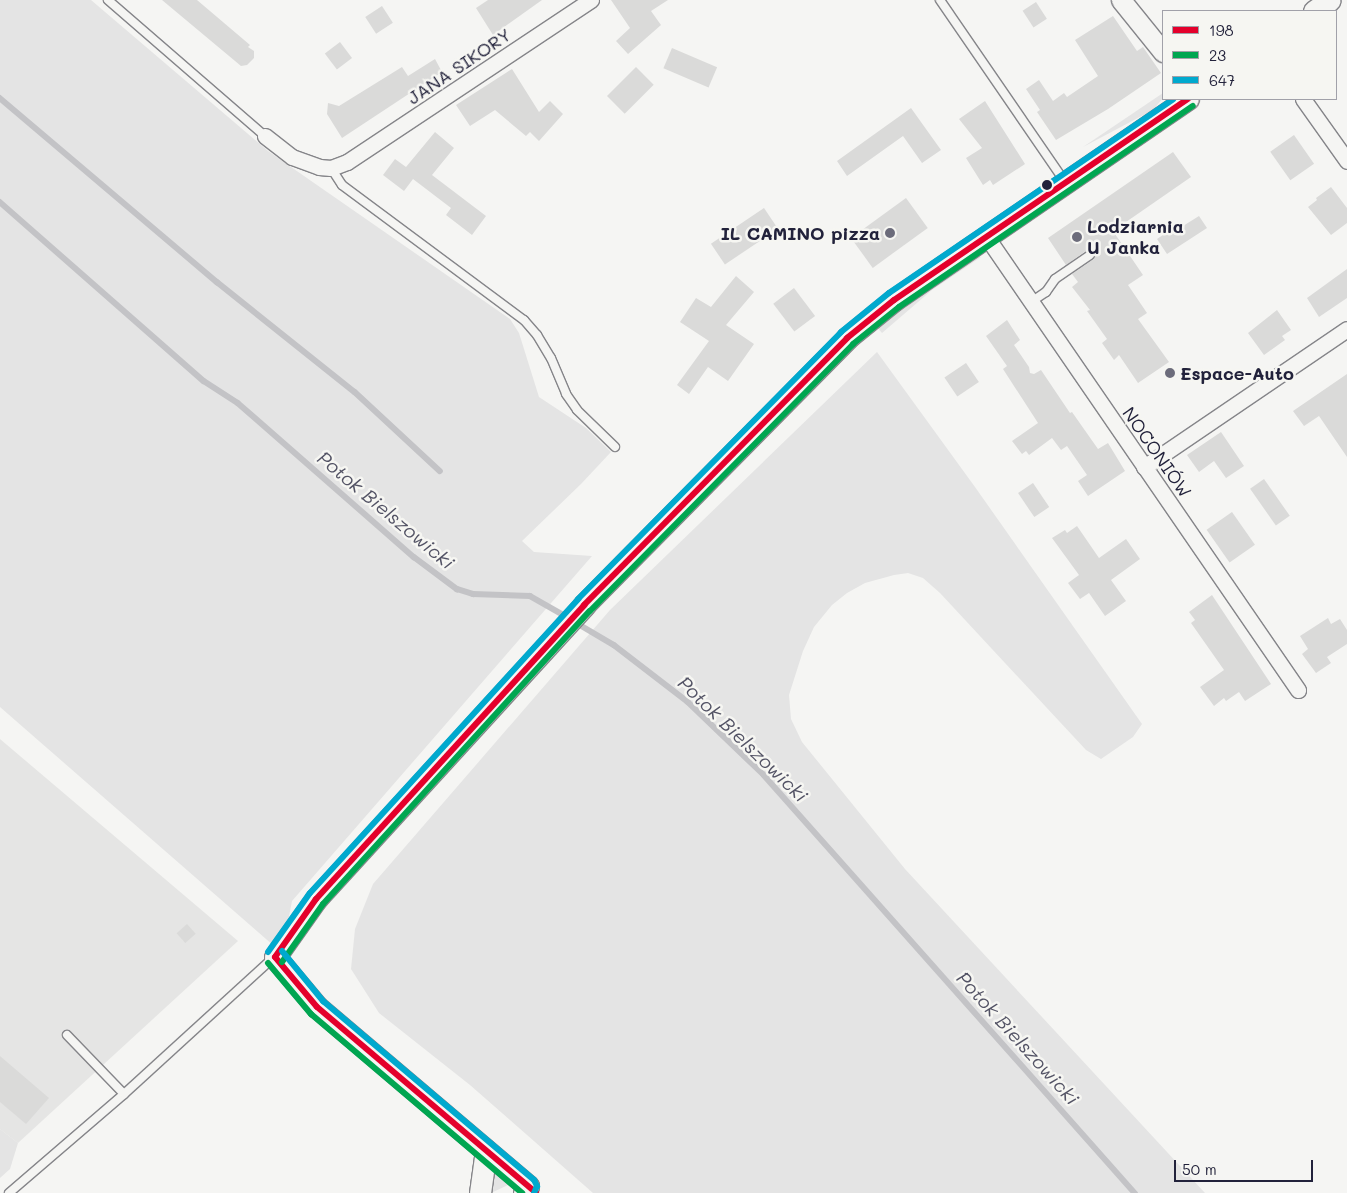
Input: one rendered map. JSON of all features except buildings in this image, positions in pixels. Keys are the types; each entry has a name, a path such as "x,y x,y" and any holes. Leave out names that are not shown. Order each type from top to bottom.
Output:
{"main road":[{"path":"526,1191 486,1150 317,1008 275,956 316,900 584,605 846,338 894,300 1187,100"},
{"path":"480,1193 486,1150"}],"street":[{"name":"JANA SIKORY","path":"331,168 347,162 591,0"},
{"path":"1121,0 1162,51"},
{"path":"1304,100 1347,161"},
{"path":"265,136 292,157 318,168 331,168"},
{"name":"NOCONIÓW","path":"986,236 1298,690"},
{"path":"1144,467 1346,333"}],"lane":[{"path":"108,0 265,136"},
{"path":"940,0 1064,182"},
{"path":"331,168 342,185 524,320 537,335 551,358 566,394 577,410 615,447"},
{"path":"1031,302 1046,292 1055,279 1090,255"},
{"path":"8,1193 124,1094 275,956"},
{"path":"67,1035 124,1094"}],"shaded area":[{"path":"0,0 91,0 268,151 510,319 519,333 539,397 586,428 611,452 522,541 534,552 592,556 292,901 282,953 0,707"},
{"path":"1162,94 1162,99 1153,110 1083,147"},
{"path":"975,256 981,257 932,290 882,333 876,326"},
{"path":"877,352 1142,724 1133,737 1101,759 1086,750 940,593 923,578 908,573 865,583 847,593 832,605 814,627 803,651 789,695 791,719 802,742 905,869 1205,1193 593,1193 470,1085 379,1013 351,969 355,929 373,884 610,610"},
{"path":"0,739 238,941 18,1143 0,1129"},
{"path":"0,1129 18,1143 10,1169 0,1178"},
{"path":"491,1169 508,1185 491,1193 485,1193"}],"waterway":[{"path":"0,98 217,282 355,392 440,471"},
{"name":"Potok Bielszowicki","path":"0,202 204,381 238,403 414,557 457,589 473,594 530,596 567,617"},
{"name":"Potok Bielszowicki","path":"575,622 614,645 688,702 764,775 1135,1193"}],"transit line":[{"name":"647","path":"268,952 310,893 578,599 841,332 889,293 1172,100"},
{"name":"198","path":"275,957 316,899 584,605 847,338 894,300 1187,100"},
{"name":"23","path":"282,962 323,904 590,611 853,344 899,307 1193,106"},
{"name":"647","path":"282,951 323,1001 534,1180 537,1186 534,1193"},
{"name":"198","path":"275,957 317,1007 536,1193"},
{"name":"23","path":"268,963 311,1014 522,1193"}],"place":[{"name":"IL CAMINO pizza","path":"890,233"},
{"name":"Lodziarnia U Janka","path":"1077,237"},
{"name":"Espace-Auto","path":"1170,373"}]}
